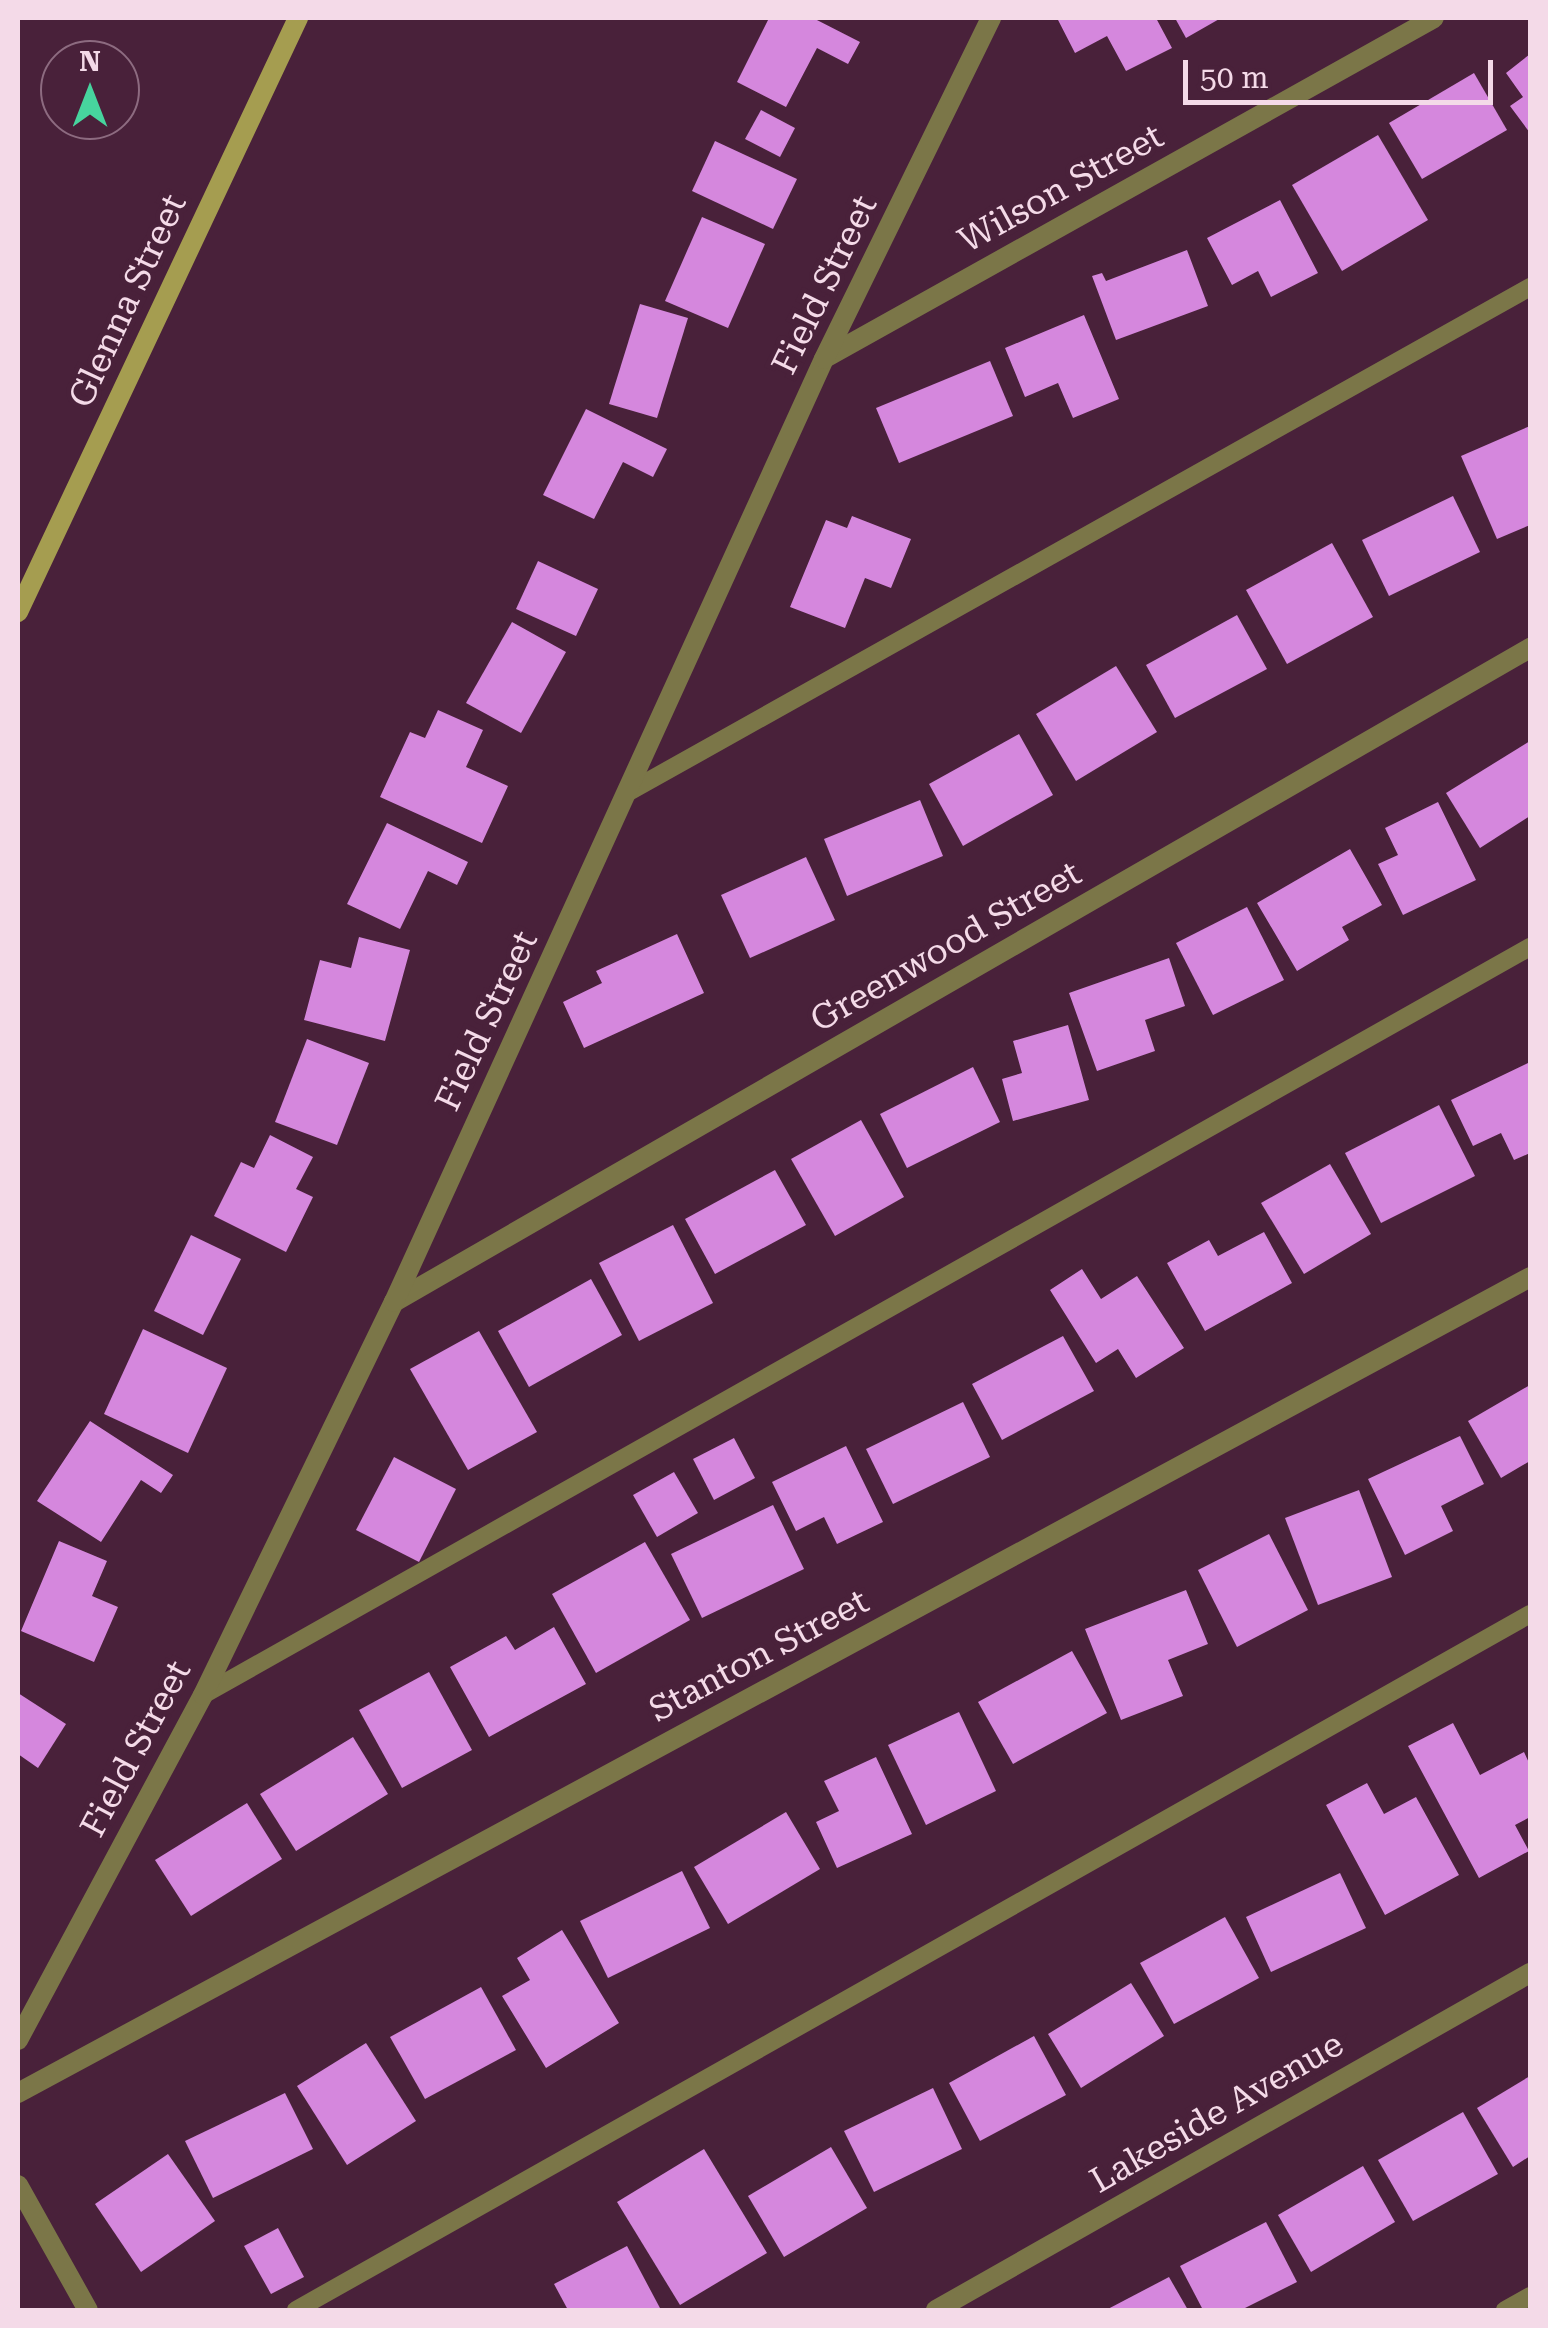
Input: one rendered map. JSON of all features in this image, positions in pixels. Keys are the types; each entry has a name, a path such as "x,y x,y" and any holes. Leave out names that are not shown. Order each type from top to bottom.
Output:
{"main road":[{"name":"Glenna Street","path":"18,612 298,18"}],"street":[{"name":"Field Street","path":"18,2040 203,1695 394,1302 824,358 991,18"},
{"name":"Wilson Street","path":"824,358 1434,18"},
{"name":"Greenwood Street","path":"394,1302 1530,648"},
{"name":"Stanton Street","path":"18,2093 1530,1277"},
{"name":"Lakeside Avenue","path":"936,2310 1530,1973"},
{"path":"18,2185 88,2310"}],"lane":[{"path":"626,793 1530,287"},
{"path":"203,1695 1530,947"},
{"path":"296,2310 1530,1614"},
{"path":"1505,2310 1530,2296"}],"building":[{"path":"769,18 813,18 860,42 848,64 817,48 786,107 737,82"},
{"path":"1057,18 1156,18 1172,48 1126,71 1107,36 1075,53"},
{"path":"1175,18 1221,18 1186,38"},
{"path":"1530,54 1530,133 1510,106 1523,97 1506,73"},
{"path":"1474,73 1507,130 1422,179 1389,123"},
{"path":"761,110 795,128 780,157 745,139"},
{"path":"1378,135 1428,220 1342,271 1292,185"},
{"path":"715,141 797,179 773,229 692,191"},
{"path":"1280,200 1318,273 1271,297 1258,271 1232,285 1207,238"},
{"path":"702,217 765,244 728,328 665,301"},
{"path":"1187,250 1208,306 1116,340 1092,276 1102,273 1106,281"},
{"path":"640,304 688,318 657,418 609,404"},
{"path":"1084,315 1119,399 1073,418 1058,383 1025,397 1005,348"},
{"path":"990,361 1013,416 899,463 876,408"},
{"path":"586,409 667,449 653,477 623,462 594,519 543,495"},
{"path":"1530,426 1530,525 1497,539 1461,456"},
{"path":"1453,496 1480,552 1389,596 1362,540"},
{"path":"852,516 911,539 891,588 865,578 845,628 790,607 826,520 847,528"},
{"path":"1332,543 1373,617 1287,664 1246,590"},
{"path":"538,561 598,589 576,636 516,609"},
{"path":"1237,615 1267,669 1175,718 1146,665"},
{"path":"512,622 566,652 521,733 466,703"},
{"path":"1116,666 1157,732 1076,781 1036,714"},
{"path":"438,710 483,730 466,767 508,786 482,843 380,797 410,732 425,738"},
{"path":"1019,734 1053,795 963,846 929,784"},
{"path":"1530,741 1530,816 1480,848 1446,793"},
{"path":"920,800 943,856 847,896 824,839"},
{"path":"1438,802 1476,880 1403,915 1378,864 1398,855 1385,828"},
{"path":"387,823 468,862 457,885 428,871 400,929 347,904"},
{"path":"1350,849 1382,905 1342,927 1349,940 1297,971 1257,903"},
{"path":"806,857 835,920 750,958 721,895"},
{"path":"1247,907 1284,980 1213,1015 1176,943"},
{"path":"677,934 704,993 584,1048 563,1002 602,983 596,971"},
{"path":"359,937 410,950 385,1041 304,1020 320,960 351,968"},
{"path":"1169,958 1185,1006 1145,1020 1155,1051 1097,1071 1069,993"},
{"path":"1068,1025 1089,1100 1013,1121 1002,1079 1022,1073 1013,1041"},
{"path":"307,1039 369,1063 337,1145 275,1122"},
{"path":"1528,1063 1530,1153 1514,1160 1501,1133 1473,1146 1451,1100"},
{"path":"973,1067 1000,1122 907,1168 880,1114"},
{"path":"1439,1105 1475,1176 1381,1223 1345,1153"},
{"path":"861,1120 904,1197 835,1236 791,1159"},
{"path":"270,1135 313,1157 296,1189 313,1197 286,1252 214,1216 241,1162 254,1168"},
{"path":"1330,1164 1371,1234 1304,1274 1261,1203"},
{"path":"775,1170 806,1225 715,1274 685,1219"},
{"path":"673,1225 713,1303 639,1341 599,1263"},
{"path":"1264,1232 1292,1283 1205,1331 1167,1263 1209,1240 1218,1256"},
{"path":"191,1235 241,1259 203,1335 154,1311"},
{"path":"1082,1269 1101,1299 1137,1276 1184,1348 1136,1378 1118,1349 1096,1363 1050,1290"},
{"path":"591,1279 622,1335 529,1387 498,1331"},
{"path":"143,1329 227,1368 188,1453 104,1414"},
{"path":"479,1331 537,1432 468,1470 410,1369"},
{"path":"1063,1336 1094,1391 1002,1440 972,1384"},
{"path":"1530,1385 1530,1461 1501,1478 1468,1421"},
{"path":"963,1402 990,1457 893,1504 866,1449"},
{"path":"90,1421 173,1475 161,1493 141,1480 101,1542 37,1501"},
{"path":"1460,1436 1484,1484 1441,1506 1453,1531 1405,1555 1368,1479"},
{"path":"734,1438 755,1478 714,1500 693,1459"},
{"path":"846,1446 883,1522 837,1544 824,1517 796,1531 772,1482"},
{"path":"394,1457 456,1489 419,1562 356,1530"},
{"path":"674,1472 698,1513 657,1537 633,1495"},
{"path":"1359,1490 1392,1577 1318,1605 1285,1518"},
{"path":"773,1505 804,1569 702,1618 671,1554"},
{"path":"1269,1534 1308,1610 1237,1647 1198,1570"},
{"path":"59,1541 107,1561 92,1596 118,1607 94,1662 21,1631"},
{"path":"645,1542 690,1620 596,1673 552,1594"},
{"path":"1186,1590 1208,1644 1168,1660 1183,1696 1121,1720 1085,1629"},
{"path":"554,1627 586,1684 489,1737 450,1667 506,1636 515,1650"},
{"path":"1072,1651 1107,1713 1013,1764 978,1702"},
{"path":"429,1672 472,1750 402,1788 359,1710"},
{"path":"18,1693 66,1724 38,1768 18,1754"},
{"path":"959,1712 996,1791 926,1825 888,1745"},
{"path":"1453,1723 1480,1775 1524,1752 1530,1765 1530,1817 1515,1825 1529,1851 1479,1878 1408,1746"},
{"path":"353,1737 388,1794 296,1851 260,1794"},
{"path":"876,1757 912,1834 837,1868 816,1822 839,1811 824,1781"},
{"path":"1367,1783 1384,1814 1416,1797 1459,1875 1385,1915 1326,1805"},
{"path":"247,1803 282,1859 191,1916 155,1860"},
{"path":"786,1812 820,1869 728,1924 694,1867"},
{"path":"682,1871 710,1928 608,1978 580,1921"},
{"path":"1340,1873 1366,1928 1271,1972 1246,1917"},
{"path":"1225,1917 1259,1978 1174,2024 1140,1963"},
{"path":"562,1930 619,2023 546,2068 502,1996 530,1980 517,1958"},
{"path":"1131,1983 1164,2036 1081,2088 1048,2034"},
{"path":"481,1987 516,2050 425,2099 390,2037"},
{"path":"1034,2036 1066,2095 980,2141 949,2083"},
{"path":"366,2043 416,2121 347,2165 297,2086"},
{"path":"1530,2076 1530,2156 1513,2167 1477,2108"},
{"path":"933,2088 962,2149 874,2192 844,2131"},
{"path":"285,2093 313,2149 213,2198 185,2141"},
{"path":"1463,2112 1498,2174 1413,2221 1378,2160"},
{"path":"831,2147 867,2208 784,2257 748,2196"},
{"path":"704,2149 767,2253 680,2305 617,2202"},
{"path":"168,2154 215,2221 141,2272 95,2204"},
{"path":"1363,2166 1395,2222 1311,2272 1278,2215"},
{"path":"1266,2222 1297,2282 1241,2310 1203,2310 1180,2266"},
{"path":"278,2228 304,2277 271,2294 244,2246"},
{"path":"627,2246 661,2310 568,2310 554,2284"},
{"path":"1169,2277 1188,2310 1106,2310"}]}
